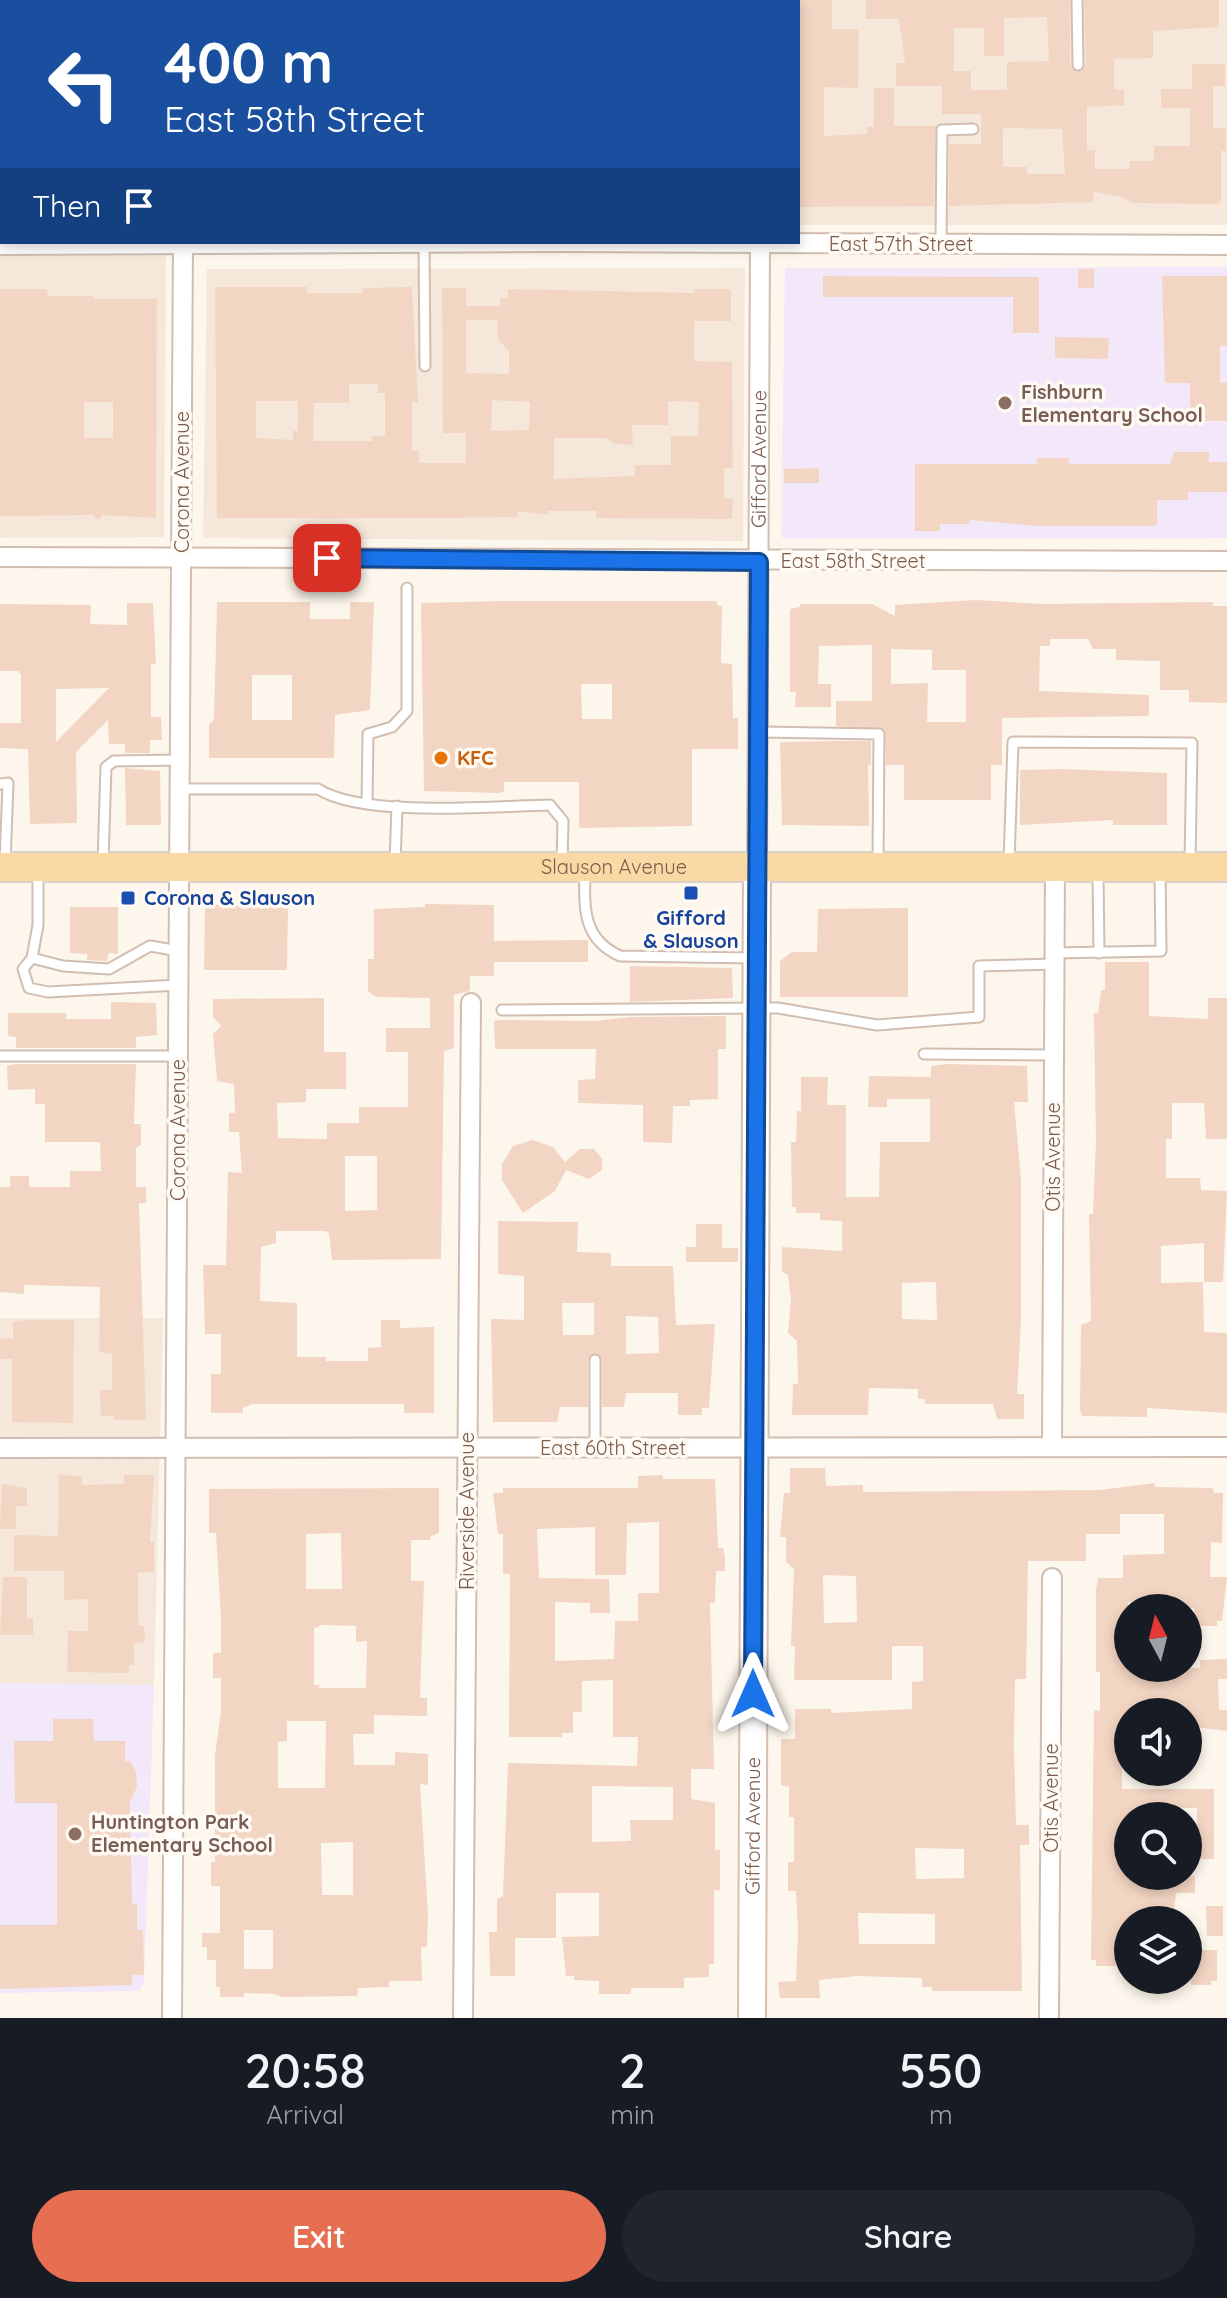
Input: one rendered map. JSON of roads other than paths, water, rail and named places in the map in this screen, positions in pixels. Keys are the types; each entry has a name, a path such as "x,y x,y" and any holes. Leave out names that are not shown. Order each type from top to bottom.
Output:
{"main road":[{"name":"Slauson Avenue","path":"2,867 1227,867"}],"street":[{"name":"East 57th Street","path":"0,245 92,244"},
{"name":"Corona Avenue","path":"172,2018 183,244"},
{"name":"East 57th Street","path":"760,244 1227,245"},
{"name":"Gifford Avenue","path":"752,2018 760,244"},
{"name":"East 58th Street","path":"0,557 759,562 1227,561"},
{"name":"Otis Avenue","path":"1052,1447 1055,866"},
{"name":"Riverside Avenue","path":"463,2018 471,1003"},
{"name":"East 60th Street","path":"0,1448 1227,1447"},
{"name":"Otis Avenue","path":"1049,2018 1052,1578"}],"lane":[{"path":"1077,0 1078,65"},
{"path":"941,244 942,130 973,129"},
{"path":"424,244 425,366"},
{"path":"367,803 368,734 392,727 407,711 407,588"},
{"path":"758,732 879,734 878,867"},
{"path":"1009,867 1013,742 1028,742 1192,743 1190,867"},
{"path":"103,867 106,767 114,761 180,760"},
{"path":"0,784 8,783 2,867"},
{"path":"180,789 318,789 334,799 397,806 550,805 563,821 586,923 607,950 620,956 757,958"},
{"path":"395,867 397,806"},
{"path":"38,867 38,925 32,958 23,969 29,988 48,992 179,985"},
{"path":"1098,867 1099,953"},
{"path":"502,1010 778,1008 877,1025 979,1017 979,966 1099,953 1161,951 1160,867"},
{"path":"32,958 63,966 109,969 150,946 179,951"},
{"path":"924,1054 1054,1055"},
{"path":"0,1056 178,1056"},
{"path":"595,1360 595,1448"}],"place":[{"name":"Fishburn Elementary School","path":"1005,403"},
{"name":"KFC","path":"441,758"},
{"name":"Gifford & Slauson","path":"691,893"},
{"name":"Corona & Slauson","path":"128,898"},
{"name":"Huntington Park Elementary School","path":"75,1834"}]}
